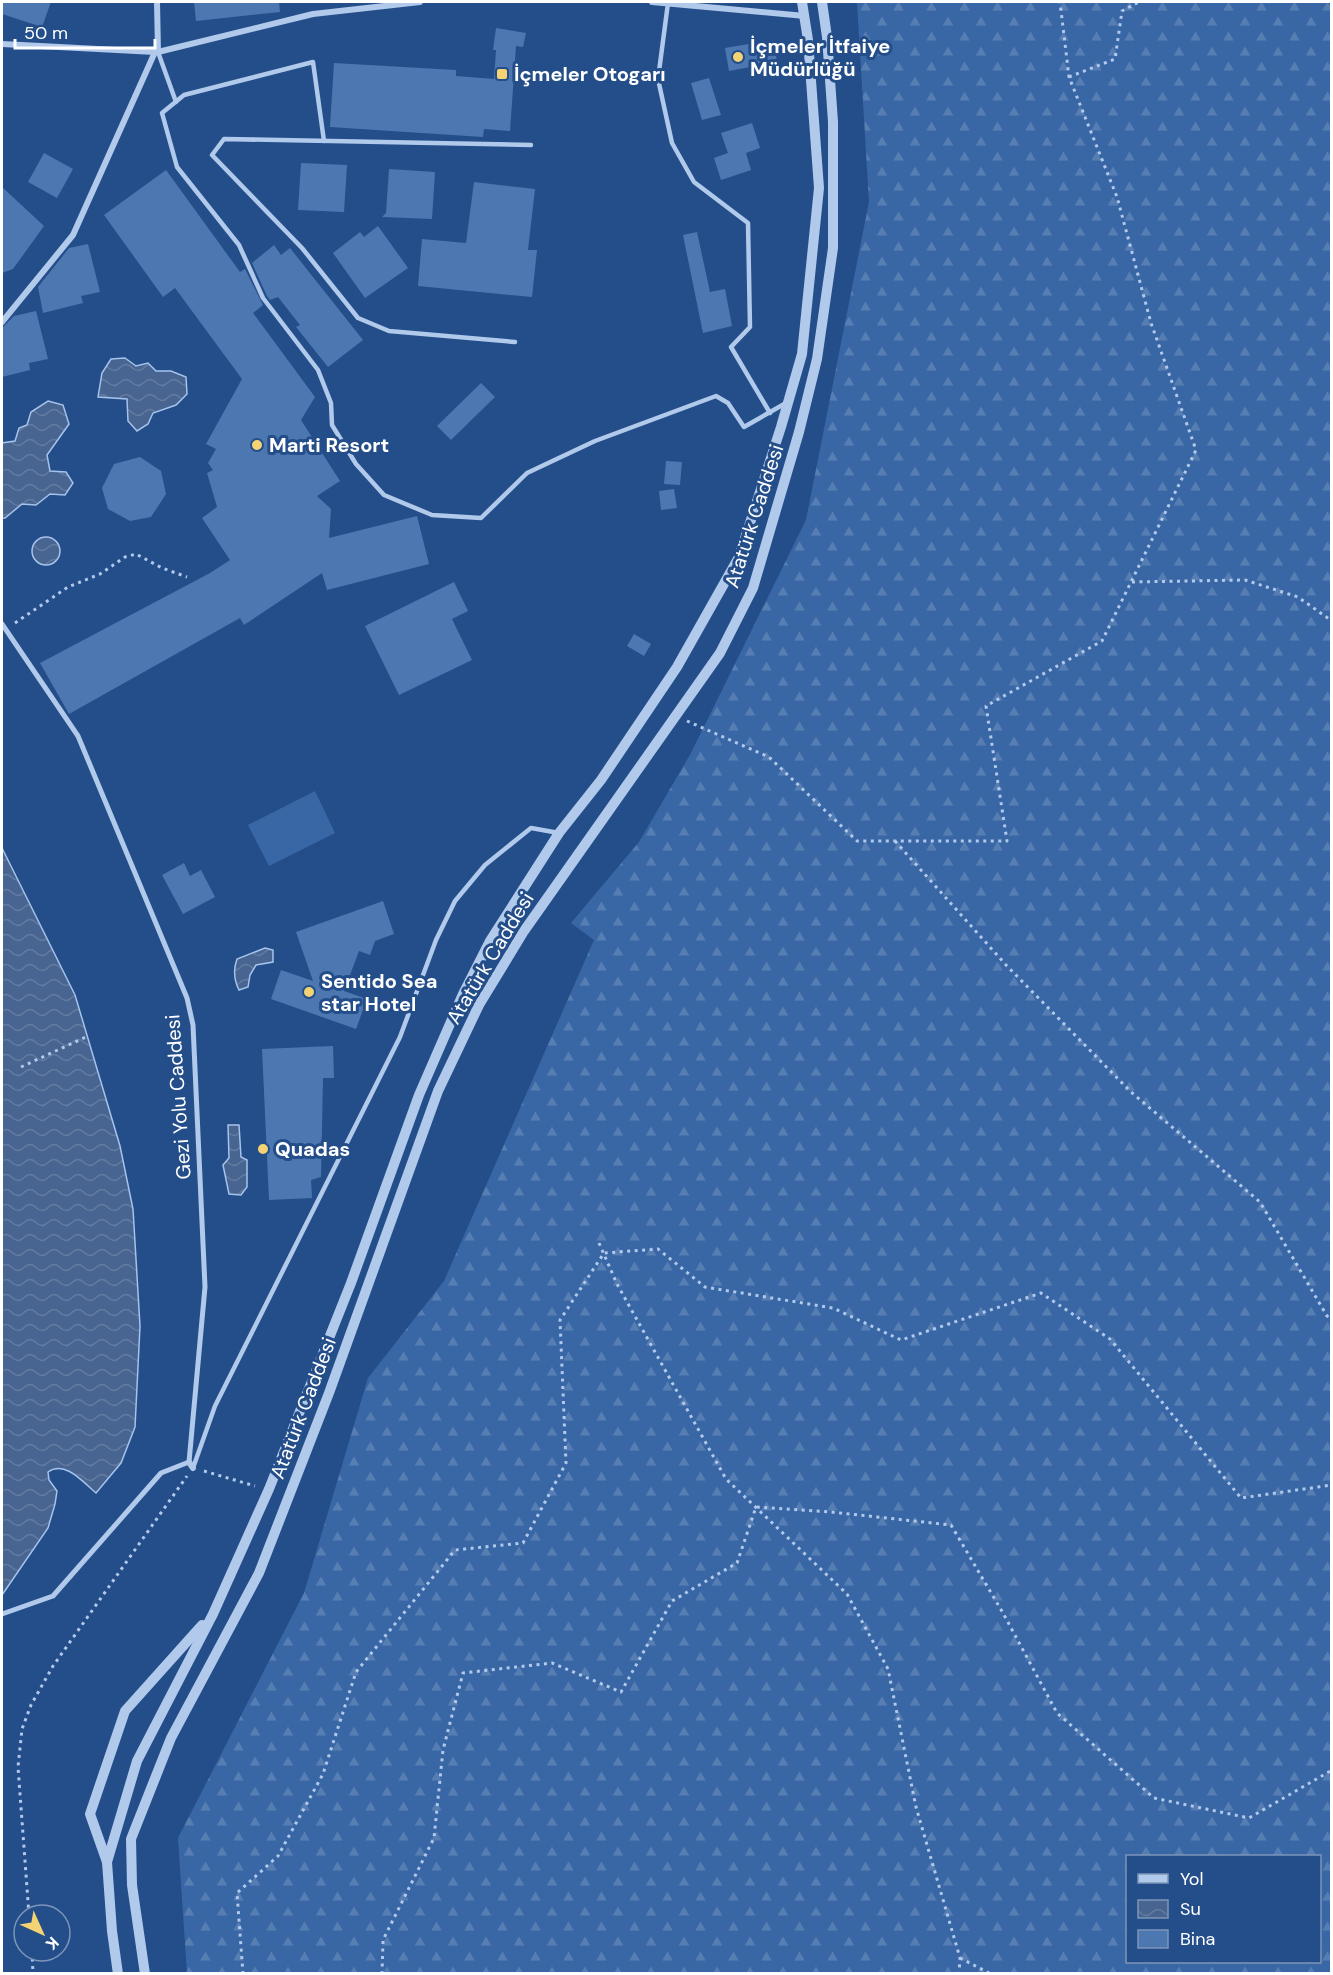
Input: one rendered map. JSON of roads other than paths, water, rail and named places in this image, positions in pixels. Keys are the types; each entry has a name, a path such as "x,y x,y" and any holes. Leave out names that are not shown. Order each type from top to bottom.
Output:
{"street":[{"path":"2,322 73,235 157,52 157,2"},
{"path":"2,44 157,52 313,14 420,2"},
{"path":"652,2 804,16"},
{"name":"Atatürk Caddesi","path":"118,1974 107,1862 137,1761 213,1614 269,1489 351,1283 419,1095 490,941 559,833 601,780 670,676 739,558 802,354 819,188 802,2"},
{"name":"Atatürk Caddesi","path":"145,1974 132,1885 131,1839 171,1738 258,1573 329,1393 438,1091 479,1005 524,931 720,653 753,588 800,432 817,359 833,248 833,122 822,2"},
{"name":"Gezi Yolu Caddesi","path":"2,624 78,736 187,998 193,1025 205,1287 191,1465"},
{"path":"2,1614 53,1596 161,1473 191,1465"},
{"path":"107,1862 90,1814 125,1710 213,1614"}],"lane":[{"path":"668,3 658,79 672,144 694,182 748,223 750,327 731,347 770,413"},
{"path":"157,52 176,102"},
{"path":"324,141 313,62 184,95 162,113 177,167 239,245 263,298 318,370 331,403 332,424 356,464 384,495 432,515 481,518 527,473 595,441 716,396 728,403 744,427 788,402"},
{"path":"515,342 389,331 358,318 302,248 283,231 212,155 224,139 531,145"},
{"path":"191,1465 214,1406 400,1037 436,940 455,902 485,865 531,828 559,833"}],"water":[{"path":"125,358 136,366 148,363 156,371 171,371 186,377 187,394 176,405 153,413 148,424 137,431 128,421 127,399 98,397 102,373 111,359"},
{"path":"48,401 63,405 69,424 47,455 50,471 66,472 73,483 65,495 50,494 36,505 22,504 2,518 2,443 15,441 19,428 27,425 31,412"},
{"path":"46,537 56,541 60,551 56,561 46,565 36,561 32,551 36,541"},
{"path":"2,848 75,995 120,1146 133,1209 140,1326 135,1427 121,1463 96,1493 80,1478 67,1470 54,1469 48,1472 49,1480 57,1491 48,1528 2,1595"},
{"path":"265,948 273,950 273,962 256,965 250,975 248,987 239,990 235,975 237,959"},
{"path":"228,1125 239,1125 241,1157 247,1160 247,1187 241,1195 229,1194 223,1165 229,1158"}],"place":[{"name":"İçmeler İtfaiye Müdürlüğü","path":"738,57"},
{"name":"İçmeler Otogarı","path":"502,74"},
{"name":"Marti Resort","path":"257,445"},
{"name":"Sentido Sea star Hotel","path":"309,992"},
{"name":"Quadas","path":"263,1149"}]}
